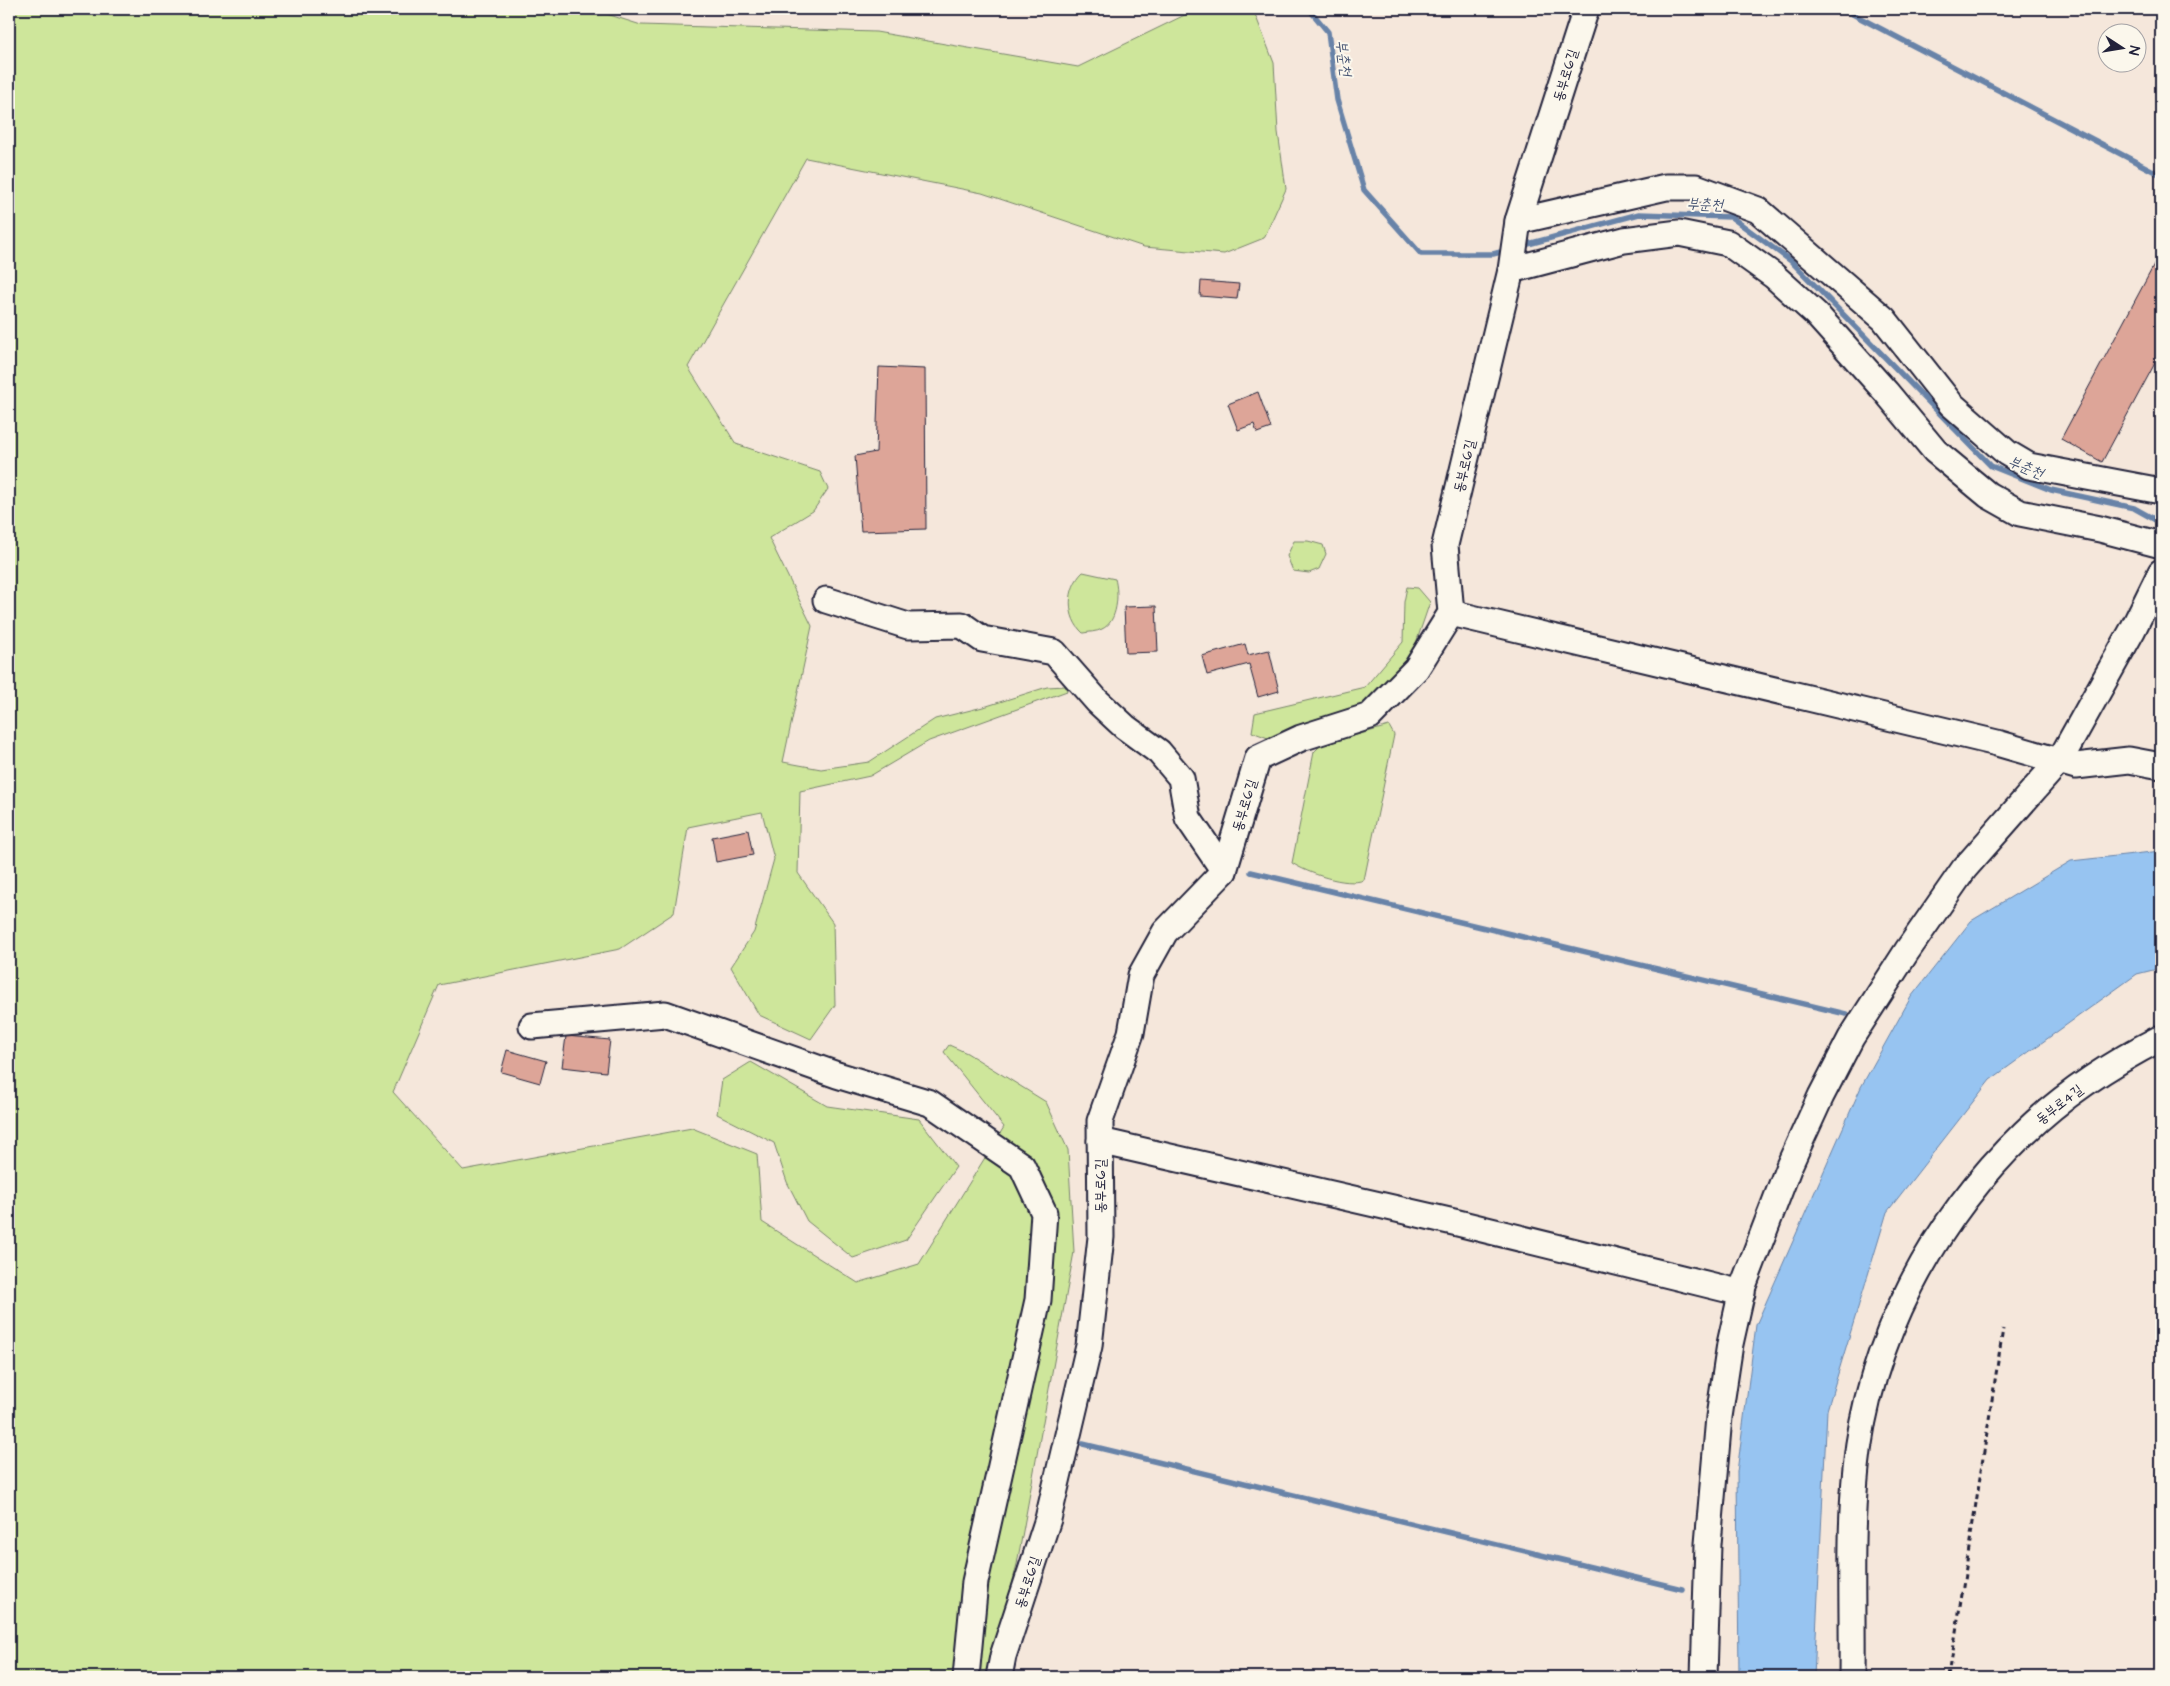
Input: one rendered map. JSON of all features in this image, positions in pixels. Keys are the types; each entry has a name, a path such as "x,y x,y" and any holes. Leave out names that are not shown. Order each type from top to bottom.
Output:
{"street":[{"name":"동부로6길","path":"999,1677 1003,1656 1048,1519 1089,1346 1101,1237 1100,1121 1130,1033 1141,974 1164,932 1224,871 1258,758 1301,738 1370,716 1416,669 1452,613 1445,545 1511,270 1518,220 1586,9"},
{"path":"1518,220 1666,187 1696,187 1758,210 1884,319 1951,404 2007,453 2029,466 2161,491"},
{"path":"1511,270 1624,240 1679,232 1728,243 1774,276 1816,314 1935,451 1988,495 2020,513 2100,529 2161,545"},
{"path":"1704,1677 1708,1544 1719,1417 1730,1344 1742,1293 1789,1166 1821,1096 1851,1038 1907,951 1964,869 2060,760 2132,631 2161,572"},
{"path":"826,600 908,626 962,625 982,639 1054,652 1097,701 1124,726 1159,752 1181,778 1188,818 1224,871"},
{"path":"1452,613 1997,743 2076,766 2129,760 2161,766"},
{"path":"532,1026 665,1014 837,1075 930,1103 1022,1166 1044,1212 1038,1300 975,1582 966,1677"},
{"name":"동부로4길","path":"1852,1677 1856,1467 1866,1411 1881,1356 1904,1299 1940,1236 1973,1189 2024,1133 2063,1099 2114,1065 2161,1038"},
{"path":"1100,1142 1458,1223 1742,1293"}],"path":[{"path":"1949,1677 2003,1329"}],"green space":[{"path":"9,9 591,9 641,25 876,32 1078,67 1197,9 1253,9 1274,63 1278,132 1286,189 1264,238 1224,254 1144,247 982,193 806,158 688,367 736,444 820,472 828,489 813,511 769,538 812,626 783,762 821,769 869,762 935,719 987,706 1047,687 1065,686 1067,691 929,741 870,776 800,791 798,873 833,923 835,1005 811,1039 759,1015 731,967 754,932 774,859 762,812 688,827 674,913 620,949 439,985 393,1092 463,1170 692,1128 757,1154 762,1222 858,1283 919,1264 1004,1127 944,1052 949,1045 967,1053 1046,1102 1068,1150 1074,1252 1017,1564 989,1677 9,1677"},
{"path":"1294,541 1308,541 1323,545 1326,554 1319,569 1309,573 1293,571 1287,556"},
{"path":"1083,572 1115,579 1117,599 1114,614 1107,625 1098,631 1083,633 1073,619 1070,603 1073,586"},
{"path":"1407,587 1418,588 1430,602 1415,646 1389,684 1362,707 1268,738 1252,732 1255,713 1365,687 1403,642 1404,602"},
{"path":"1389,726 1394,735 1364,880 1348,882 1327,878 1292,863 1314,752 1321,745"},
{"path":"751,1062 827,1106 919,1119 956,1167 906,1240 853,1258 807,1221 787,1182 774,1143 717,1114 722,1080"}],"water":[{"path":"2161,851 2161,968 2137,974 1990,1080 1887,1212 1827,1410 1814,1677 1739,1677 1737,1472 1756,1325 1861,1087 1911,997 1971,921 2071,861"}],"building":[{"path":"2161,252 2161,352 2102,462 2061,439"},
{"path":"1201,281 1239,284 1237,299 1200,296"},
{"path":"879,367 925,369 926,529 861,531 855,456 876,452"},
{"path":"1258,392 1271,428 1257,433 1254,424 1238,430 1228,404"},
{"path":"1156,606 1158,652 1126,653 1124,607"},
{"path":"1245,644 1248,655 1269,650 1279,691 1258,697 1249,664 1207,675 1202,656"},
{"path":"748,830 753,855 716,862 712,837"},
{"path":"566,1036 610,1040 606,1072 562,1067"},
{"path":"507,1050 546,1061 540,1083 501,1072"}],"waterway":[{"name":"부춘천","path":"1309,9 1328,32 1337,100 1364,190 1421,254 1493,254 1508,250"},
{"path":"1843,9 2161,175"},
{"name":"부춘천","path":"1521,246 1639,214 1731,217 1791,261 1991,466 2051,490 2134,508 2161,523"},
{"path":"1251,872 1846,1014"},
{"path":"1083,1444 1682,1589"}]}
